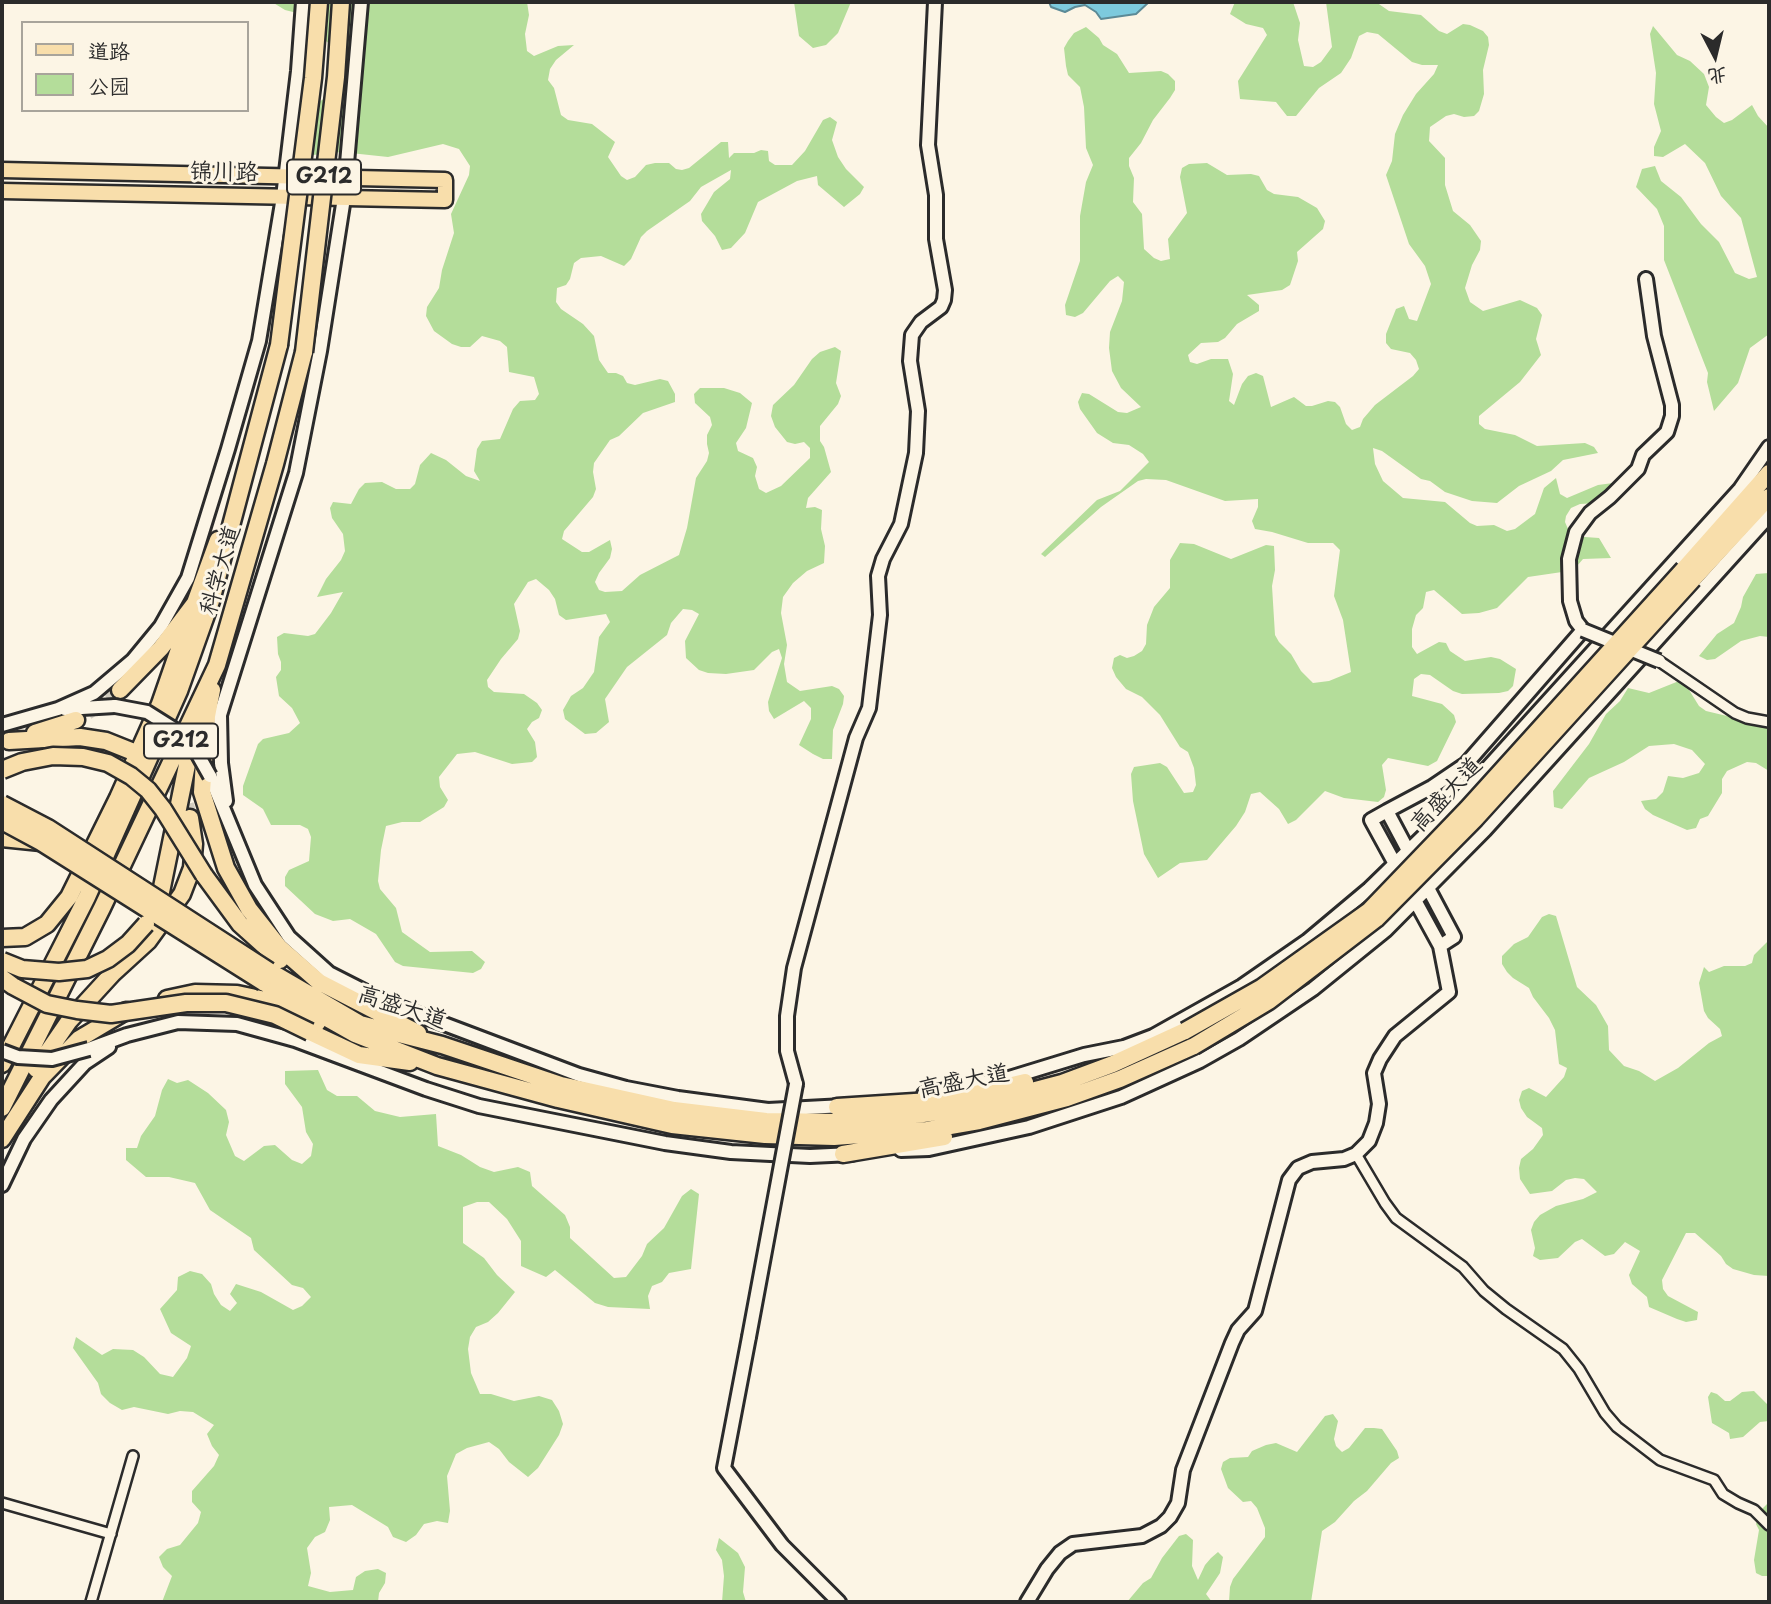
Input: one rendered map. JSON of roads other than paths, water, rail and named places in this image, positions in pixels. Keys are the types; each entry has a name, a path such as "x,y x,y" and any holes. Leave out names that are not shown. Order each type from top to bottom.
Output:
{"highway":[{"name":"科学大道","path":"2,1064 87,897 179,691 211,601 279,345 313,78 319,2"},
{"name":"科学大道","path":"2,1108 102,908 217,665 304,352 336,77 341,2"},
{"path":"2,938 25,937 47,924 69,897 160,704 248,456"},
{"name":"高盛大道","path":"2,804 48,828 355,1034 437,1066 558,1099 672,1125 765,1135 834,1137 927,1130 979,1121 1067,1098 1120,1079 1194,1045 1269,1001 1376,919 1475,819 1688,574 1769,473"},
{"name":"高盛大道","path":"2,821 266,976 360,1024 442,1045 561,1084 674,1110 790,1121 839,1122 975,1106 1062,1083 1113,1064 1185,1031 1261,988 1369,911 1688,574 1769,497"},
{"path":"117,698 161,648 195,603"},
{"path":"217,665 207,716 202,792 226,869 249,909 279,947 319,982"},
{"path":"2,961 22,970 59,972 87,969 108,959 128,944 146,924 161,892 188,760 207,716"},
{"path":"5,741 76,720"},
{"path":"5,741 80,737 106,740 131,751"},
{"path":"2,770 22,762 53,756 83,757 108,763 131,776 148,790 163,809 204,875 240,924 275,957 442,1045"},
{"path":"2,1138 16,1104 61,1032 113,973 148,941 182,894 192,868 194,844 190,818"},
{"path":"2,838 41,842"},
{"path":"2,978 47,1004 77,1010 111,1013 187,1003 226,1003 275,1016 359,1055 437,1066"},
{"path":"2,1138 42,1077 79,1039 137,1005 195,993 237,994 270,1001 361,1045 437,1066"},
{"path":"843,1154 927,1141 1017,1121 1122,1086 1172,1055"},
{"path":"837,1107 930,1101 971,1095 1113,1064"}],"main road":[{"name":"科学大道","path":"58,709 94,692 133,660 161,626 188,578 258,341 283,197 303,2"},
{"name":"科学大道","path":"228,819 220,763 220,715 296,474 320,351 344,198 360,2"},
{"path":"839,1602 782,1545 724,1468 796,1084 787,1051 787,1016 794,968 856,738 869,708 880,615 878,576 883,559 901,524 916,453 918,411 910,361 912,335 920,322 941,307 944,300 945,290 936,239 936,195 928,145 935,2"},
{"name":"锦川路","path":"2,170 445,180 445,200 2,191"},
{"path":"1646,279 1654,336 1672,405 1672,416 1667,432 1643,455 1638,469 1590,513 1576,532 1569,559 1570,601 1576,621 1583,630 1659,662"},
{"name":"高盛大道","path":"228,819 255,885 289,937 329,973 386,1002 579,1075 678,1098 768,1110 837,1107 927,1094 1009,1078 1084,1055 1124,1047 1153,1036 1242,986 1336,919 1443,817 1740,489 1769,447"},
{"path":"2,1051 18,1058 52,1059 178,1022 237,1024 295,1040 479,1106 691,1147 758,1153 843,1154 929,1149 1029,1127 1121,1097 1200,1060 1313,989 1386,930 1485,830 1769,516"},
{"path":"1027,1602 1047,1569 1060,1553 1073,1544 1142,1536 1161,1526 1170,1517 1178,1503 1182,1470 1232,1343 1238,1330 1255,1311 1289,1180 1298,1168 1312,1162 1344,1159 1356,1154 1368,1141 1376,1123 1379,1104 1374,1073 1380,1059 1395,1036 1450,992 1440,946 1371,820 1432,788 1466,764 1583,630"},
{"path":"2,725 58,709 117,698 174,729 197,752 228,819"},
{"path":"1387,811 1454,937 1440,946"},
{"path":"2,1185 24,1139 51,1100 85,1063 127,1035"}],"street":[{"path":"1659,662 1735,713 1769,722"},
{"path":"1356,1154 1396,1218 1463,1268 1484,1291 1506,1309 1563,1349 1617,1427 1660,1460 1714,1480 1723,1493 1754,1510 1769,1525"},
{"path":"91,1602 132,1457"},
{"path":"2,1503 111,1534"}],"water":[{"path":"1049,2 1149,2 1136,14 1101,19 1085,5 1065,12 1051,7"}],"tunnel":[{"path":"87,712 120,690"},
{"path":"137,754 152,763 183,796 190,818"}]}
